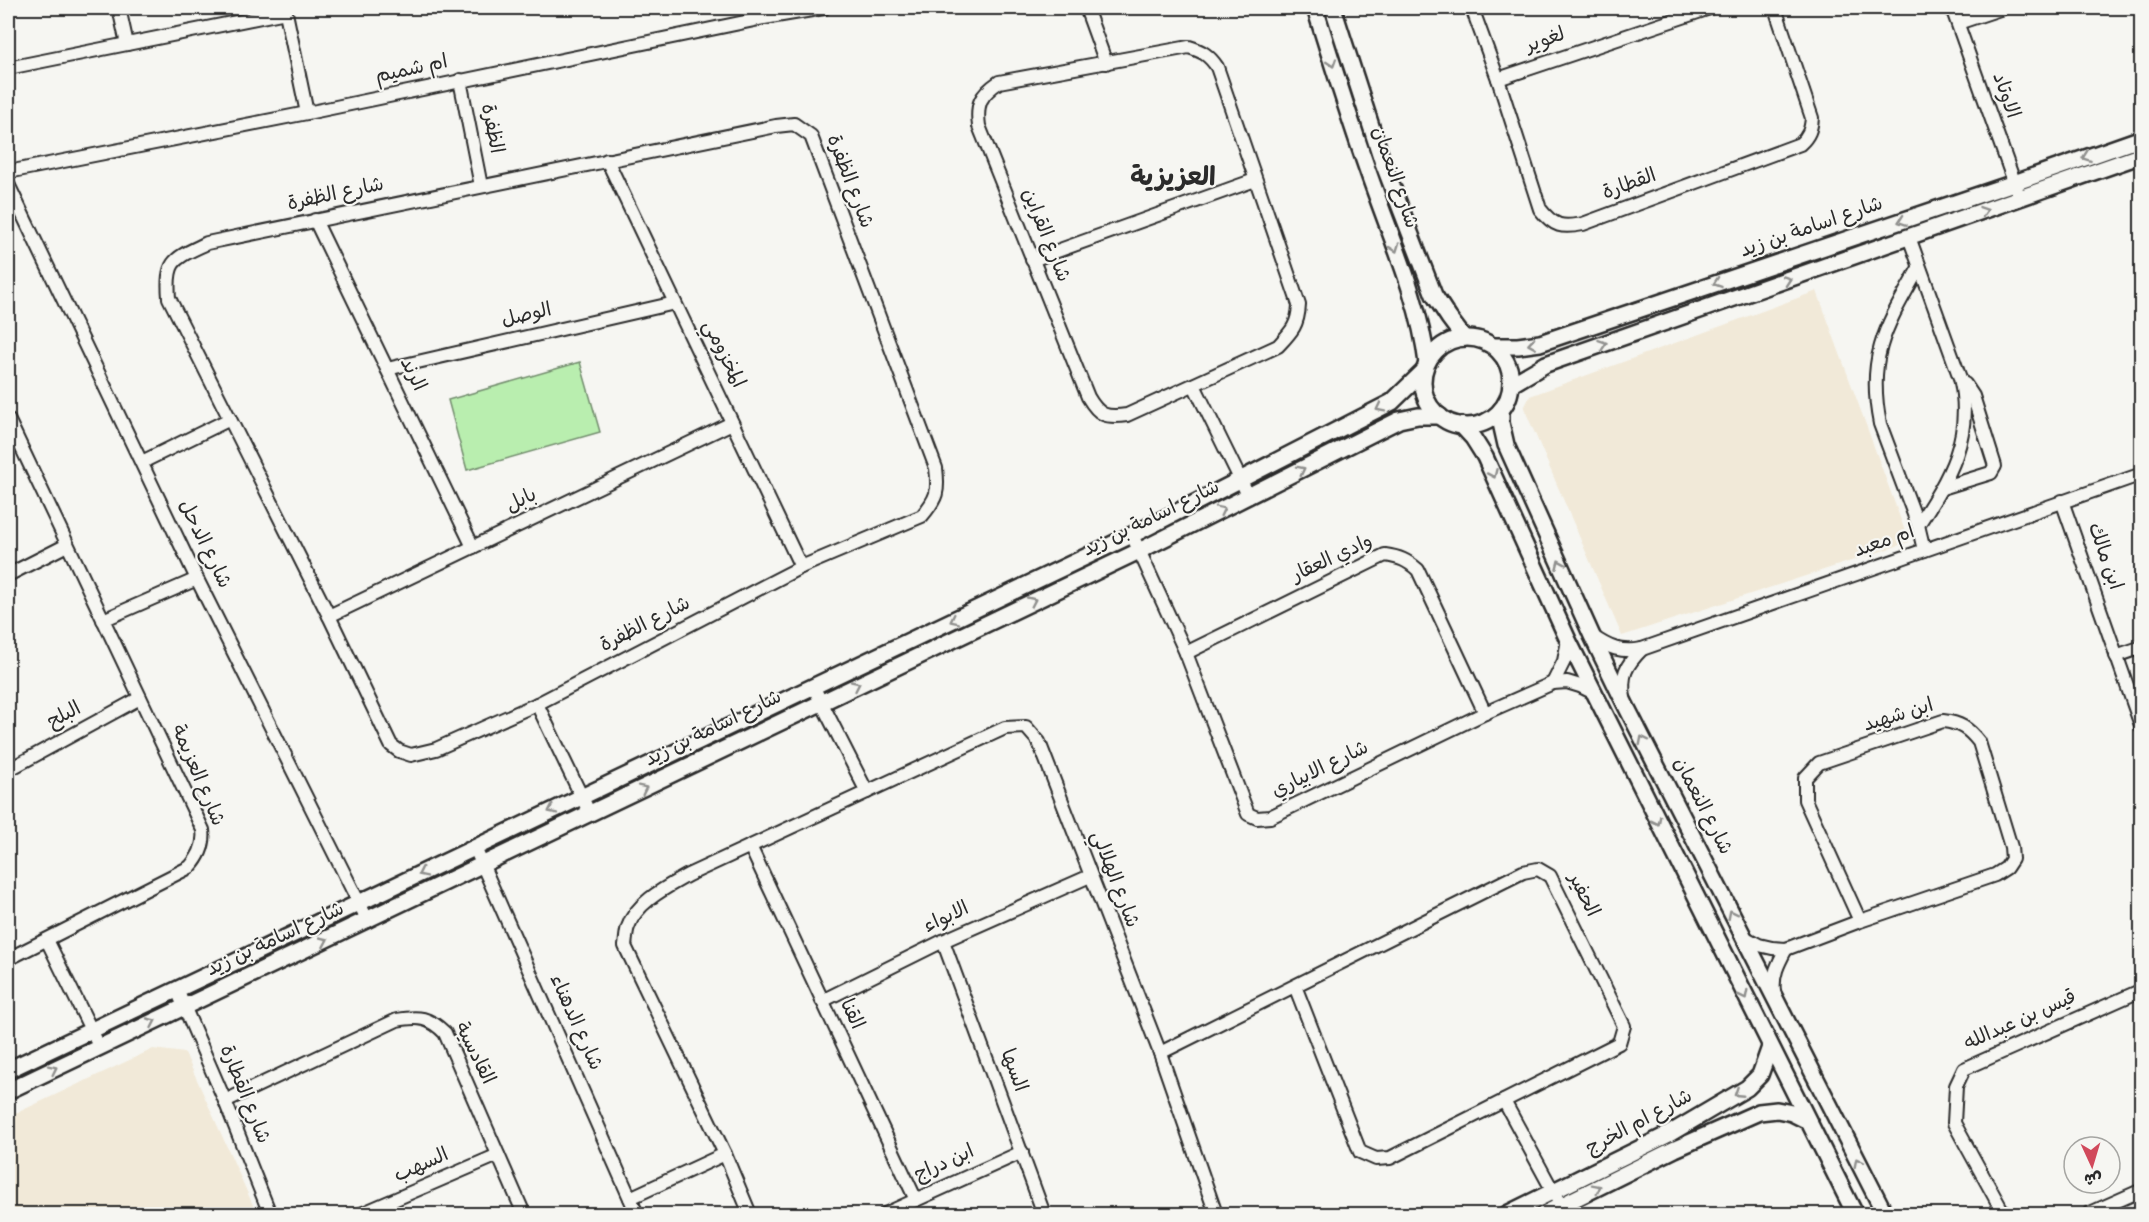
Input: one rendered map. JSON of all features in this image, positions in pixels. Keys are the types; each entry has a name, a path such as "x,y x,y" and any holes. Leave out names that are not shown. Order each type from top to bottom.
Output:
{"street":[{"path":"119,8 127,44"},
{"name":"ام شميم","path":"8,172 307,113 762,13 824,8"},
{"path":"1086,8 1106,63"},
{"name":"شارع النعمان","path":"1315,8 1361,153 1424,332 1426,367"},
{"name":"شارع النعمان","path":"1333,8 1382,160 1434,295 1464,338"},
{"name":"القطارة","path":"1472,8 1498,79 1540,209 1548,219 1568,227 1583,224 1800,144 1807,138 1812,117 1775,8"},
{"name":"لغوير","path":"1498,79 1710,8"},
{"name":"الاوتاد","path":"1952,8 2020,198"},
{"path":"1958,23 2003,8"},
{"path":"8,68 286,10 307,113"},
{"name":"شارع القراين","path":"1189,47 1200,50 1210,57 1217,67 1299,305 1299,320 1292,332 1278,346 1127,415 1110,417 1096,410 1088,397 979,126 977,112 980,101 988,90 999,82 1106,63 1189,47"},
{"name":"الظفرة","path":"460,80 481,186"},
{"name":"شارع الظفرة","path":"794,124 811,136 936,468 939,488 934,502 922,516 801,567 537,704 436,749 411,754 399,751 391,744 169,298 168,270 172,263 182,255 207,243 481,186 794,124"},
{"name":"شارع اسامة بن زيد","path":"1493,345 1518,346 1540,343 2142,138"},
{"name":"شارع اسامة بن زيد","path":"1512,384 1546,364 2142,155"},
{"name":"المخزومي","path":"607,160 801,567"},
{"path":"1032,260 1255,180"},
{"name":"شارع الدحل","path":"8,184 197,579 368,921"},
{"name":"الرند","path":"315,220 473,547"},
{"path":"1909,237 1960,378 1965,417 1958,451 1942,488 1918,525"},
{"path":"1919,268 1883,334 1877,357 1875,380 1876,407 1880,424 1918,525 1924,550"},
{"name":"الوصل","path":"387,369 675,303"},
{"path":"1464,338 1479,339 1493,345 1508,363 1512,384 1510,394 1501,410 1483,423 1461,425 1450,422 1431,407 1425,396 1423,383 1426,367 1442,345 1464,338"},
{"name":"شارع اسامة بن زيد","path":"8,1070 1132,535 1392,402 1426,367"},
{"path":"1942,488 1990,473 1995,466 1973,396 1960,378"},
{"path":"1194,385 1248,497"},
{"name":"شارع النعمان","path":"1501,410 1501,423 1506,445 1592,636 1885,1215"},
{"name":"شارع اسامة بن زيد","path":"8,1091 1139,551 1399,420 1418,416 1440,416"},
{"name":"شارع العزيمة","path":"8,419 203,830 203,844 190,867 8,959"},
{"path":"142,462 230,419"},
{"name":"بابل","path":"329,616 732,423"},
{"path":"1461,425 1485,457 1568,640 1855,1215"},
{"name":"ام معبد","path":"1592,636 1612,649 1642,650 2142,474"},
{"name":"ابن مالك","path":"2062,501 2142,728"},
{"name":"شارع الابياري","path":"1132,535 1186,652 1248,814 1257,818 1270,817 1485,712 1553,683"},
{"path":"8,575 67,545"},
{"name":"وادي العقار","path":"1186,652 1385,555 1398,556 1418,570 1485,712"},
{"path":"103,620 197,579"},
{"path":"1568,640 1564,661 1553,683 1574,684 1594,693"},
{"path":"2116,656 2142,647"},
{"path":"1625,704 1622,684 1624,674 1632,659 1642,650"},
{"path":"813,686 867,792"},
{"name":"البلح","path":"8,770 140,698"},
{"path":"537,704 590,814"},
{"name":"ابن شهيد","path":"1786,949 1995,875 2006,868 2012,859 2011,847 1979,742 1970,730 1958,723 1943,721 1819,763 1805,778 1805,800 1860,921"},
{"name":"شارع الهلالي","path":"750,1215 725,1154 625,946 627,927 637,910 660,891 688,875 1005,728 1026,727 1039,742 1160,1053 1216,1215"},
{"name":"القنا","path":"750,846 916,1200"},
{"name":"شارع الدهناء","path":"475,848 638,1215"},
{"name":"الحفير","path":"1160,1053 1523,872 1538,869 1550,876 1624,1026 1618,1043 1390,1158 1376,1159 1360,1152 1295,986"},
{"name":"الابواء","path":"822,1001 943,941 1090,876"},
{"path":"1744,937 1759,945 1786,949 1776,967 1772,981 1774,996"},
{"path":"47,940 99,1046"},
{"name":"السها","path":"943,941 1044,1215"},
{"name":"شارع القطارة","path":"177,990 225,1101 270,1215"},
{"name":"قيس بن عبدالله","path":"2004,1215 1954,1123 1956,1086 1964,1069 2142,990"},
{"name":"القادسية","path":"225,1101 398,1020 423,1018 435,1023 445,1033 524,1215"},
{"name":"شارع ام الخرج","path":"1507,1215 1669,1134 1746,1088 1760,1075 1770,1047"},
{"path":"1504,1101 1562,1206"},
{"name":"شارع ام الخرج","path":"1544,1215 1675,1149 1759,1112 1777,1110 1792,1113 1808,1121"},
{"name":"ابن دراج","path":"885,1215 1022,1152"},
{"path":"630,1197 725,1154"},
{"name":"السهب","path":"361,1215 498,1155"},
{"path":"2088,1215 2142,1190"}],"shaded area":[{"path":"1817,291 1909,542 1622,636 1524,408 1530,396"},
{"path":"153,1049 185,1053 257,1214 8,1214 8,1117"}],"green space":[{"path":"580,362 600,432 467,470 448,400"}],"district":[{"name":"العزيزية","path":"1173,180"}]}
